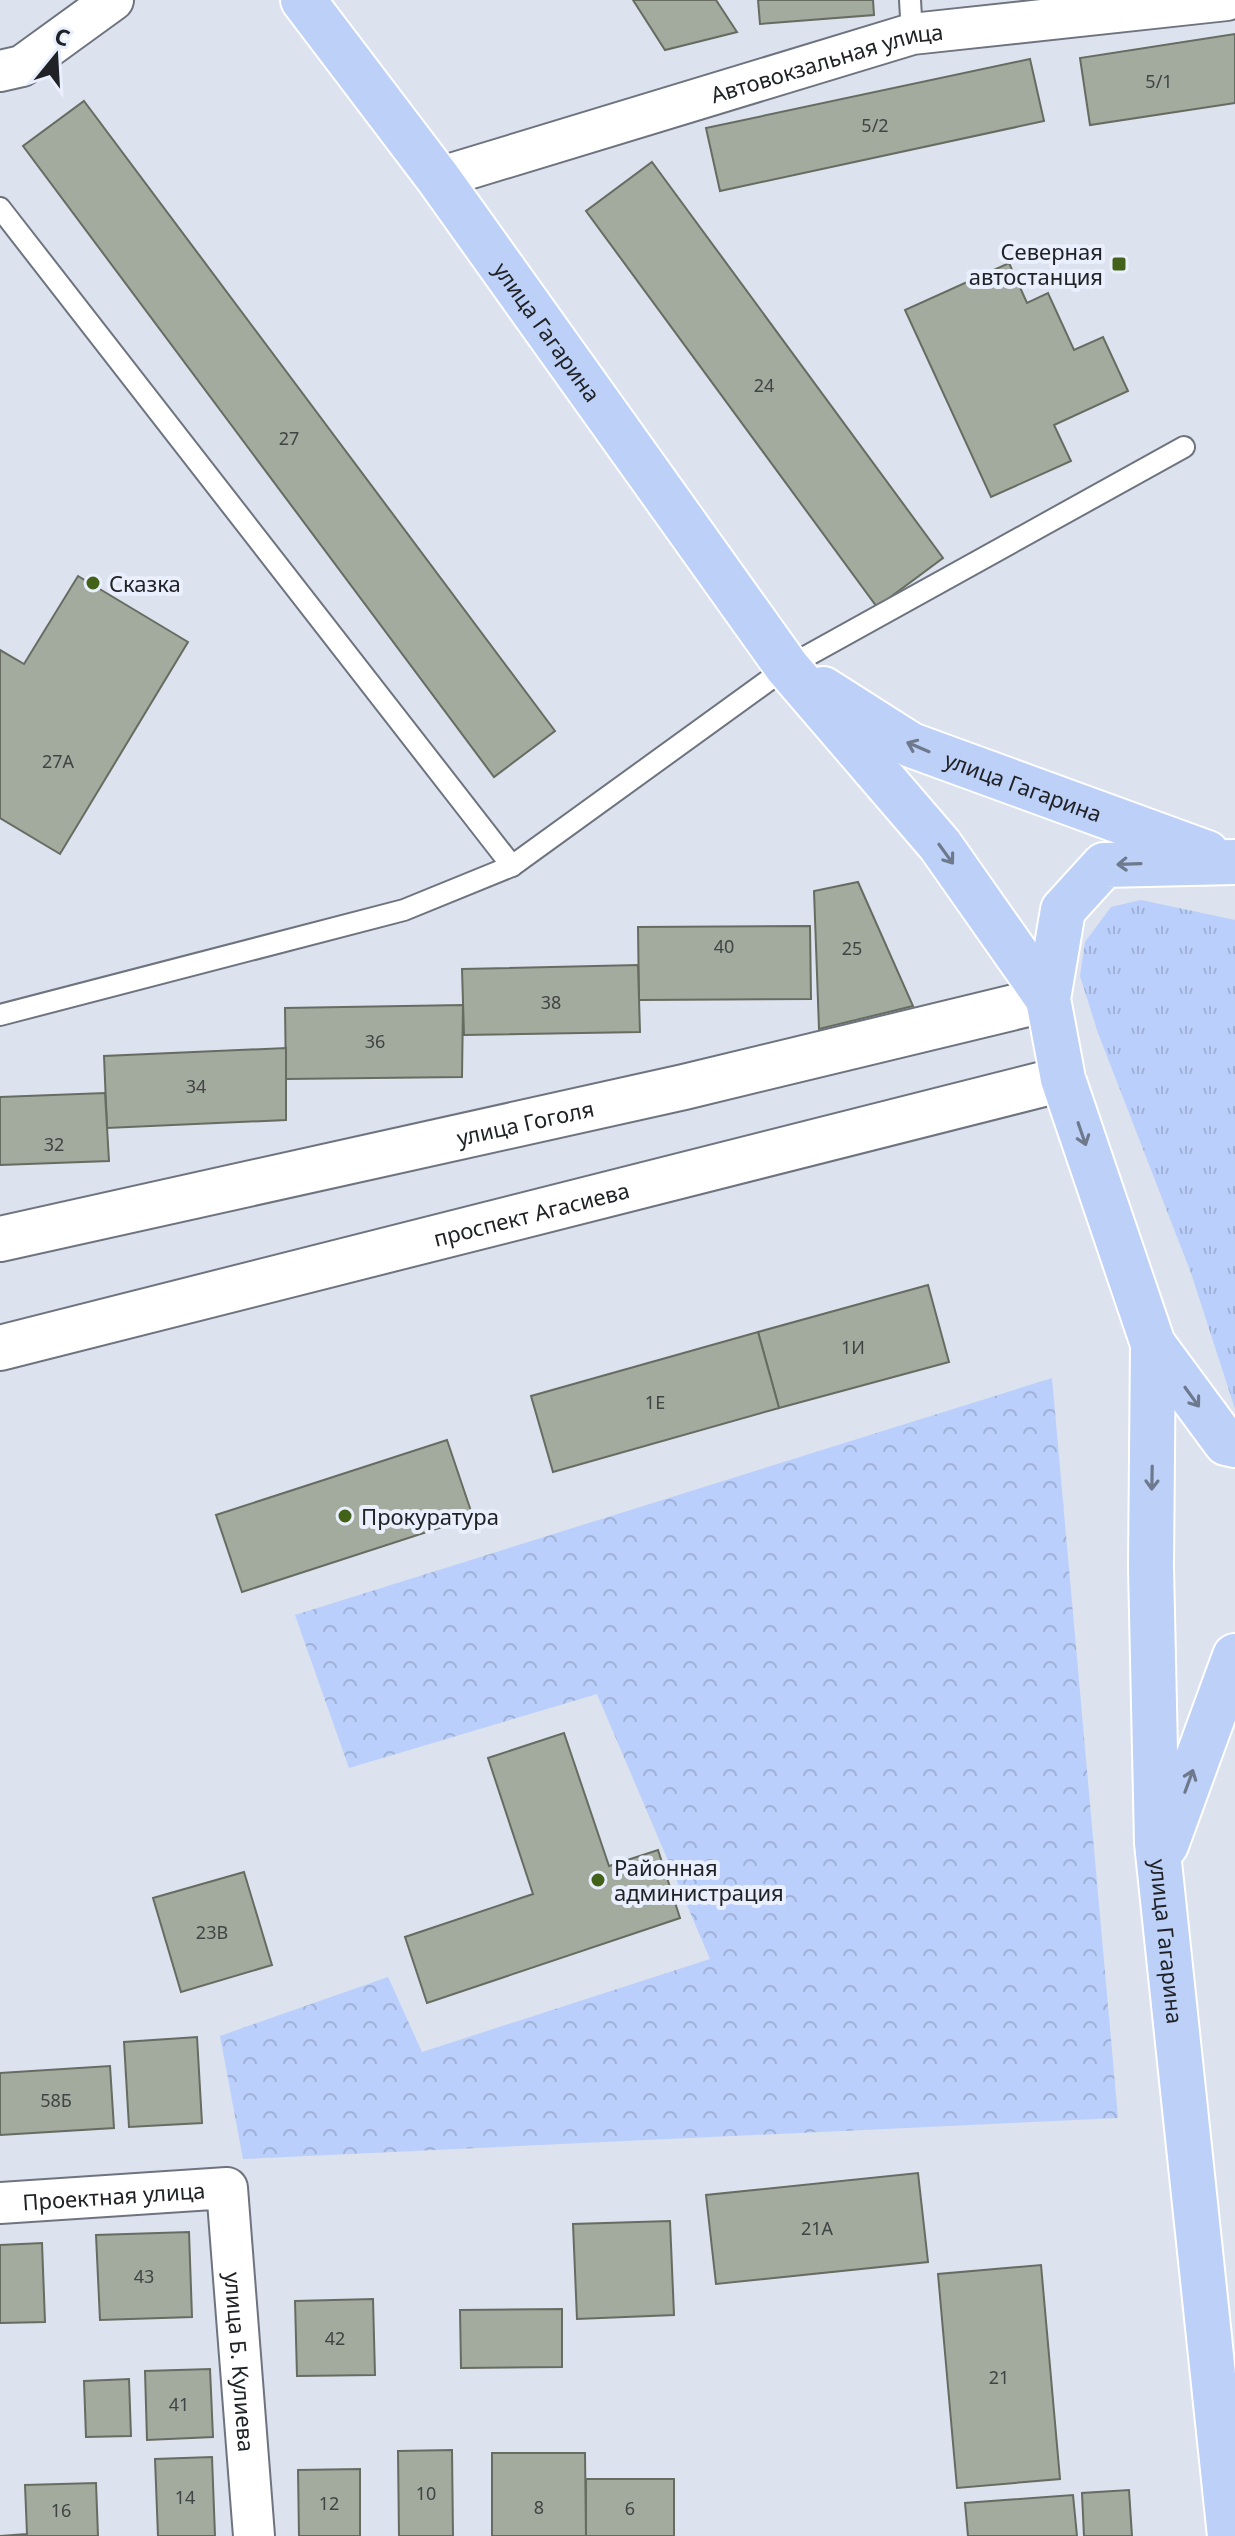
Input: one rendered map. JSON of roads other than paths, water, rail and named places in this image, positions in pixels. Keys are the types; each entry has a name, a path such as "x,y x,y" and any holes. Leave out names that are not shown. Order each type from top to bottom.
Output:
{"main road":[{"name":"улица Гагарина","path":"303,0 438,178 787,667 940,845 1048,999"},
{"name":"улица Гагарина","path":"787,667 911,745 1231,862"},
{"path":"1231,862 1104,865 1063,910 1048,999 1063,1079 1153,1344 1226,1443 1235,1445"},
{"name":"улица Гагарина","path":"1153,1344 1151,1567 1157,1843 1230,2536"},
{"name":"улица Гагарина","path":"1235,1656 1166,1845 1183,2046 1235,2523"}],"street":[{"path":"0,71 22,66 113,0"},
{"name":"Автовокзальная улица","path":"438,178 911,17 1223,0"},
{"name":"улица Гоголя","path":"0,1239 684,1087 1048,999"},
{"name":"проспект Агасиева","path":"0,1348 1063,1079"},
{"name":"Проектная улица","path":"0,2203 227,2188"},
{"name":"улица Б. Кулиева","path":"227,2188 254,2536"}],"lane":[{"path":"0,208 512,866"},
{"path":"0,1015 404,910 512,866 787,667 1184,447"}],"place":[{"name":"Северная автостанция","path":"1119,264"},
{"name":"Сказка","path":"93,583"},
{"name":"Прокуратура","path":"345,1516"},
{"name":"Районная администрация","path":"598,1880"}]}
